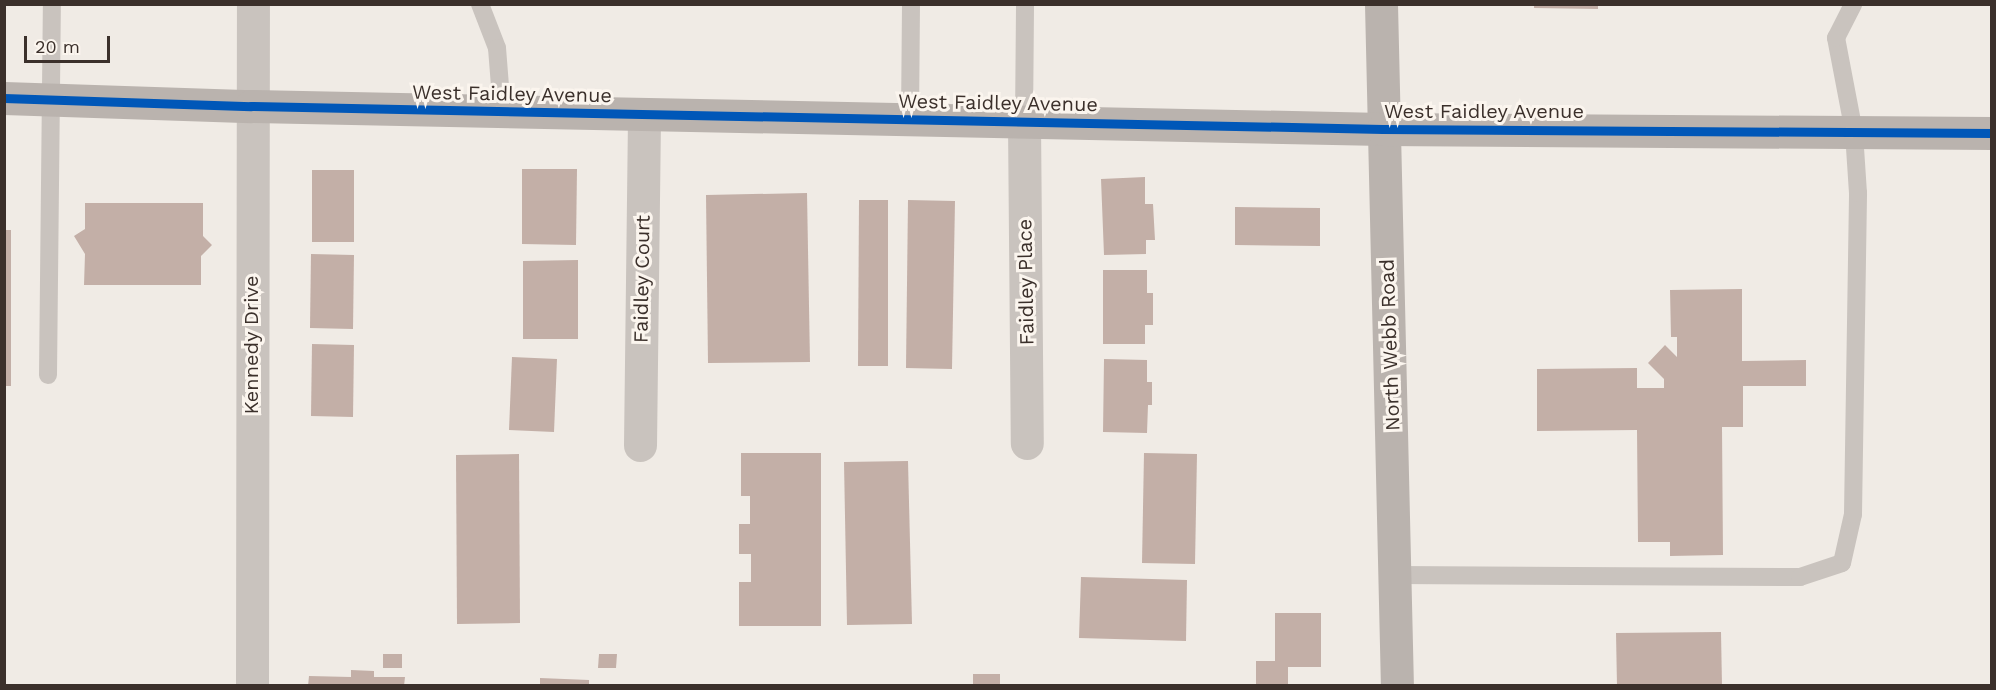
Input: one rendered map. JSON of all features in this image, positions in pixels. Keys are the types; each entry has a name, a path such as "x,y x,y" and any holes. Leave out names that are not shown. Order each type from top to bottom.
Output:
{"street":[{"name":"Kennedy Drive","path":"252,686 251,106 253,4"},
{"name":"North Webb Road","path":"1381,4 1397,686"},
{"name":"West Faidley Avenue","path":"4,98 251,106 1383,129 1992,133"},
{"name":"Faidley Court","path":"640,445 645,114"},
{"name":"Faidley Place","path":"1024,122 1028,443"}],"lane":[{"path":"48,375 52,4"},
{"path":"480,4 497,48 502,111"},
{"path":"910,119 911,4"},
{"path":"1024,122 1025,4"},
{"path":"1396,575 1800,577 1842,563 1853,514 1858,193 1854,132 1836,38 1854,4"}],"building":[{"path":"1534,4 1598,4 1598,9 1534,8"},
{"path":"522,169 577,169 576,245 522,244"},
{"path":"312,170 354,170 354,242 312,242"},
{"path":"1145,177 1145,204 1153,204 1155,240 1146,240 1146,254 1104,255 1101,179"},
{"path":"807,193 810,362 708,363 706,195"},
{"path":"859,200 888,200 888,366 858,366"},
{"path":"908,200 955,201 952,369 906,368"},
{"path":"85,203 203,203 203,236 212,245 201,256 201,285 84,285 85,254 74,236 85,229"},
{"path":"1235,207 1320,208 1320,246 1235,245"},
{"path":"4,230 11,230 11,386 4,386"},
{"path":"311,254 354,255 353,329 310,328"},
{"path":"578,260 578,339 523,339 523,261"},
{"path":"1103,270 1147,270 1147,293 1153,293 1153,325 1145,325 1145,344 1103,344"},
{"path":"1742,289 1742,361 1806,360 1806,386 1743,386 1743,427 1722,427 1723,555 1670,556 1670,542 1638,542 1637,430 1537,431 1537,369 1637,368 1637,388 1664,388 1664,379 1648,363 1665,345 1677,357 1677,337 1671,337 1670,290"},
{"path":"312,344 354,345 353,417 311,416"},
{"path":"512,357 557,359 554,432 509,430"},
{"path":"1104,359 1147,360 1147,382 1152,382 1152,405 1148,405 1147,433 1103,432"},
{"path":"741,453 821,453 821,626 739,626 739,582 751,582 751,554 739,554 739,524 750,524 750,496 741,496"},
{"path":"1144,453 1197,454 1195,564 1142,563"},
{"path":"519,454 520,623 457,624 456,455"},
{"path":"908,461 912,624 847,625 844,462"},
{"path":"1081,577 1187,580 1186,641 1079,638"},
{"path":"1275,613 1321,613 1321,667 1288,667 1288,686 1256,686 1256,661 1275,661"},
{"path":"1721,632 1722,686 1617,686 1616,633"},
{"path":"383,654 402,654 402,668 383,668"},
{"path":"599,654 617,654 616,668 598,668"},
{"path":"351,670 374,671 374,677 405,677 404,686 308,686 309,676 351,677"},
{"path":"973,674 1000,674 1000,686 973,686"},
{"path":"540,678 589,680 589,686 540,686"}],"cycle path":[{"path":"4,98 251,106 1383,129 1992,133"}]}
